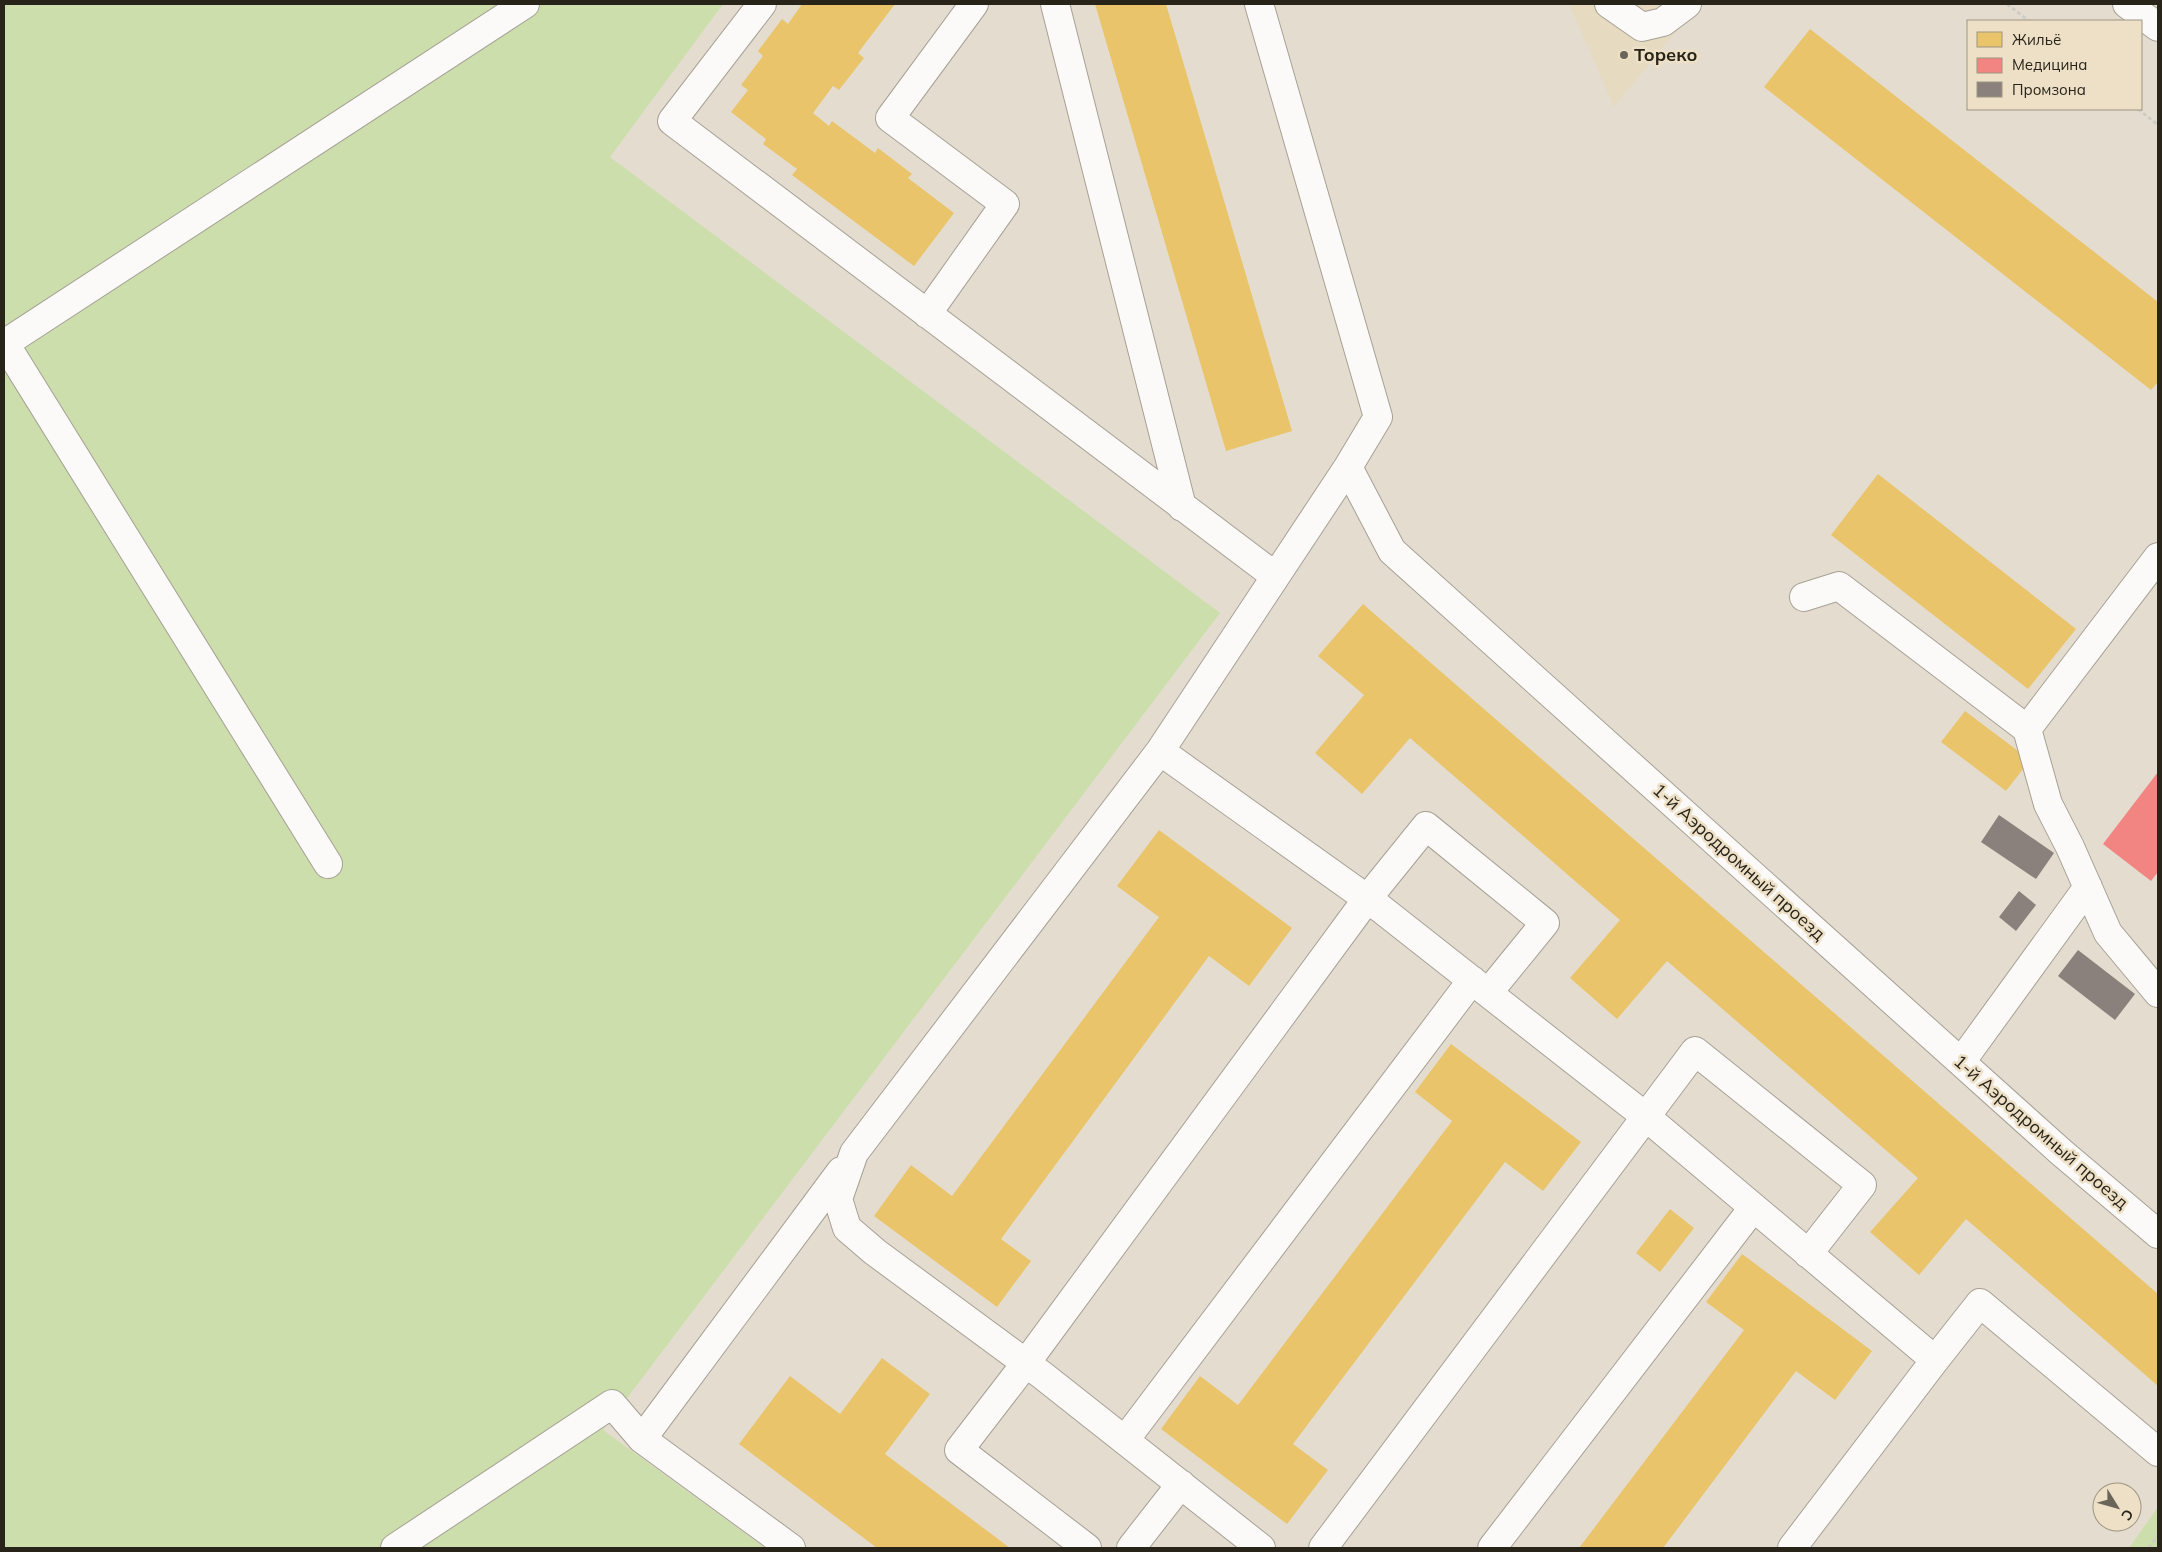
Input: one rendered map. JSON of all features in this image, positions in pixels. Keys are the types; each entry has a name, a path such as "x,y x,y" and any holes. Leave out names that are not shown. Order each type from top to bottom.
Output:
{"main road":[{"path":"328,864 4,343 525,4"},
{"path":"762,4 672,121 1275,576"},
{"path":"927,314 1005,204 890,118 974,4"},
{"path":"1055,4 1182,507"},
{"path":"642,1439 854,1153 1160,751 1348,467 1378,417 1259,4"},
{"path":"1609,4 1642,27 1662,22 1687,4"},
{"path":"2127,4 2158,27"},
{"name":"1-й Аэродромный проезд","path":"1348,467 1392,551 2061,1152 2158,1234"},
{"path":"2028,729 2158,557"},
{"path":"1804,597 1839,586 2028,729 2048,804 2108,933 2158,993"},
{"path":"1160,751 1367,899 1480,986 1645,1116 1935,1360"},
{"path":"1086,1548 959,1450 1026,1363 1367,899 1426,826 1545,924 1480,986 1125,1440"},
{"path":"1961,1062 2088,887"},
{"path":"1323,1548 1695,1051 1862,1185 1808,1254"},
{"path":"854,1153 838,1199 847,1228 875,1252 1026,1363 1261,1548"},
{"path":"1492,1548 1753,1208"},
{"path":"1792,1548 1980,1302 2158,1452"},
{"path":"395,1548 612,1404 642,1439 791,1548"},
{"path":"1131,1548 1181,1484"}],"path":[{"path":"2007,4 2028,20"},
{"path":"2139,110 2158,125"},
{"path":"2149,1548 2158,1535"}],"shaded area":[{"name":"Тореко","path":"1569,4 1699,4 1614,107"}],"green space":[{"path":"4,4 723,4 610,157 1220,613 603,1430 765,1548 4,1548"},
{"path":"2158,1507 2158,1548 2129,1548"}],"building: Жильё":[{"path":"802,4 895,4 858,53 864,58 839,90 833,86 813,113 829,126 832,121 875,153 878,148 912,174 908,178 954,213 914,266 792,175 797,169 763,144 766,139 731,112 748,90 741,85 763,56 758,51 782,19 788,24"},
{"path":"1095,4 1166,4 1292,431 1226,451"},
{"path":"1810,29 2158,302 2158,382 2151,390 1764,87"},
{"path":"1878,474 2076,629 2028,689 1831,535"},
{"path":"1363,604 2158,1294 2158,1386 1966,1219 1919,1275 1870,1232 1918,1178 1667,961 1617,1019 1570,978 1620,920 1410,738 1362,794 1315,753 1364,695 1318,656"},
{"path":"1965,711 2030,760 2006,791 1941,742"},
{"path":"1159,830 1292,928 1249,986 1209,956 1001,1239 1031,1261 997,1307 874,1216 911,1165 952,1196 1159,917 1117,886"},
{"path":"1451,1044 1581,1142 1543,1191 1505,1162 1293,1444 1328,1470 1287,1524 1161,1429 1200,1376 1238,1405 1452,1121 1415,1092"},
{"path":"1670,1209 1694,1228 1660,1272 1636,1253"},
{"path":"1742,1254 1872,1351 1835,1400 1796,1371 1663,1548 1579,1548 1744,1330 1706,1302"},
{"path":"882,1358 930,1394 885,1454 1010,1548 877,1548 739,1444 790,1376 840,1414"}],"building: Медицина":[{"path":"2158,772 2158,872 2151,881 2103,844"}],"building: Промзона":[{"path":"1999,815 2054,853 2036,879 1981,842"},
{"path":"2019,891 2036,905 2016,931 1999,917"},
{"path":"2078,950 2135,994 2115,1020 2058,976"}],"place":[{"name":"Тореко","path":"1624,55"}]}
